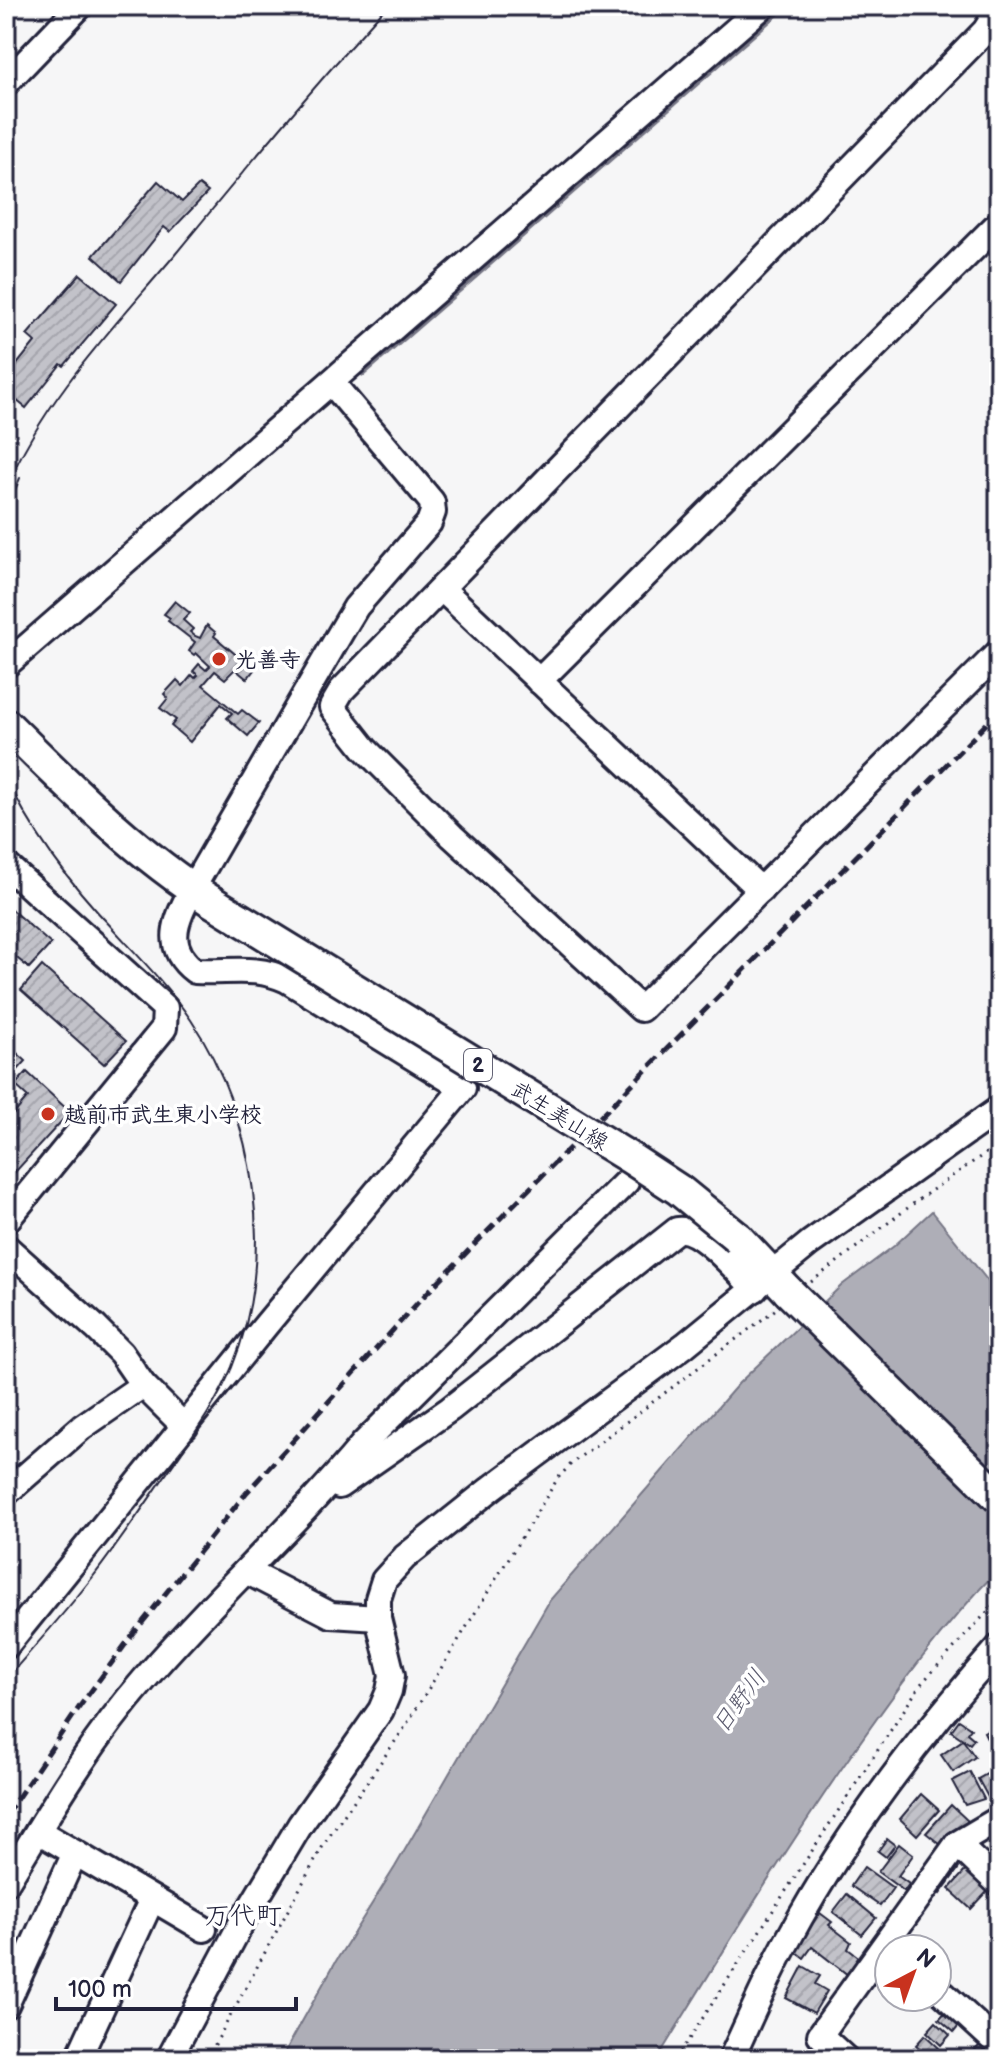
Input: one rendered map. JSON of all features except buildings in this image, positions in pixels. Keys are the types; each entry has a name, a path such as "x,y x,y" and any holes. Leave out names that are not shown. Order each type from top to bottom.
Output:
{"main road":[{"name":"武生美山線","path":"6,724 84,802 158,865 679,1190 738,1238 783,1288 999,1498"}],"street":[{"path":"6,83 80,6"},
{"path":"6,665 763,6"},
{"path":"999,9 992,38 342,690 332,707 365,749 452,836 641,1009 999,652"},
{"path":"539,681 999,223"},
{"path":"8,1639 463,1088 270,972 195,971 179,955 175,939 176,923 202,895 356,607 429,523 433,512 432,502 332,383"},
{"path":"442,589 761,890"},
{"path":"6,865 165,1008 164,1028 6,1221"},
{"path":"169,2059 272,1870 381,1710 392,1675 378,1618 378,1599 384,1580 405,1557 493,1487 685,1345 783,1288 822,1235 999,1109"},
{"path":"6,1883 62,1790 118,1711 161,1660 330,1484 363,1444 531,1266 626,1182"},
{"path":"330,1484 335,1489 427,1426 677,1230 685,1229 698,1235 783,1288"},
{"path":"6,1247 121,1353 143,1385 185,1427"},
{"path":"6,1493 82,1427 143,1385"},
{"path":"246,1571 331,1615 378,1618"},
{"path":"731,2059 788,1939 842,1852 894,1775 999,1647"},
{"path":"898,1933 957,1844 999,1819"},
{"path":"38,1831 204,1929"},
{"path":"957,1844 999,1884"},
{"path":"6,2005 75,1853"},
{"path":"78,2059 152,1899"},
{"path":"846,2059 820,2035 873,1967"},
{"path":"953,2003 999,2045"}],"path":[{"path":"6,532 11,520"},
{"path":"207,2059 324,1844 405,1727 558,1478 572,1463 783,1288 999,1144"},
{"path":"676,2059 921,1684 999,1599"}],"water":[{"name":"日野川","path":"932,1211 999,1295 999,1569 921,1659 825,1792 657,2059 281,2059 550,1600 739,1383 842,1285 894,1246"}],"waterway":[{"path":"363,374 786,6"}],"tram line":[{"path":"6,488 39,425 80,366 278,130 387,6"},
{"path":"6,511 20,478"},
{"path":"6,776 28,819 54,859 174,997 213,1058 231,1100 244,1144 253,1189 256,1235 254,1280 246,1325 219,1394 102,1565 6,1679"}],"railway":[{"path":"6,1815 133,1634 247,1492 421,1299 999,711"}],"place":[{"name":"光善寺","path":"219,659"},
{"name":"越前市武生東小学校","path":"48,1114"}],"district":[{"name":"万代町","path":"243,1915"}]}
